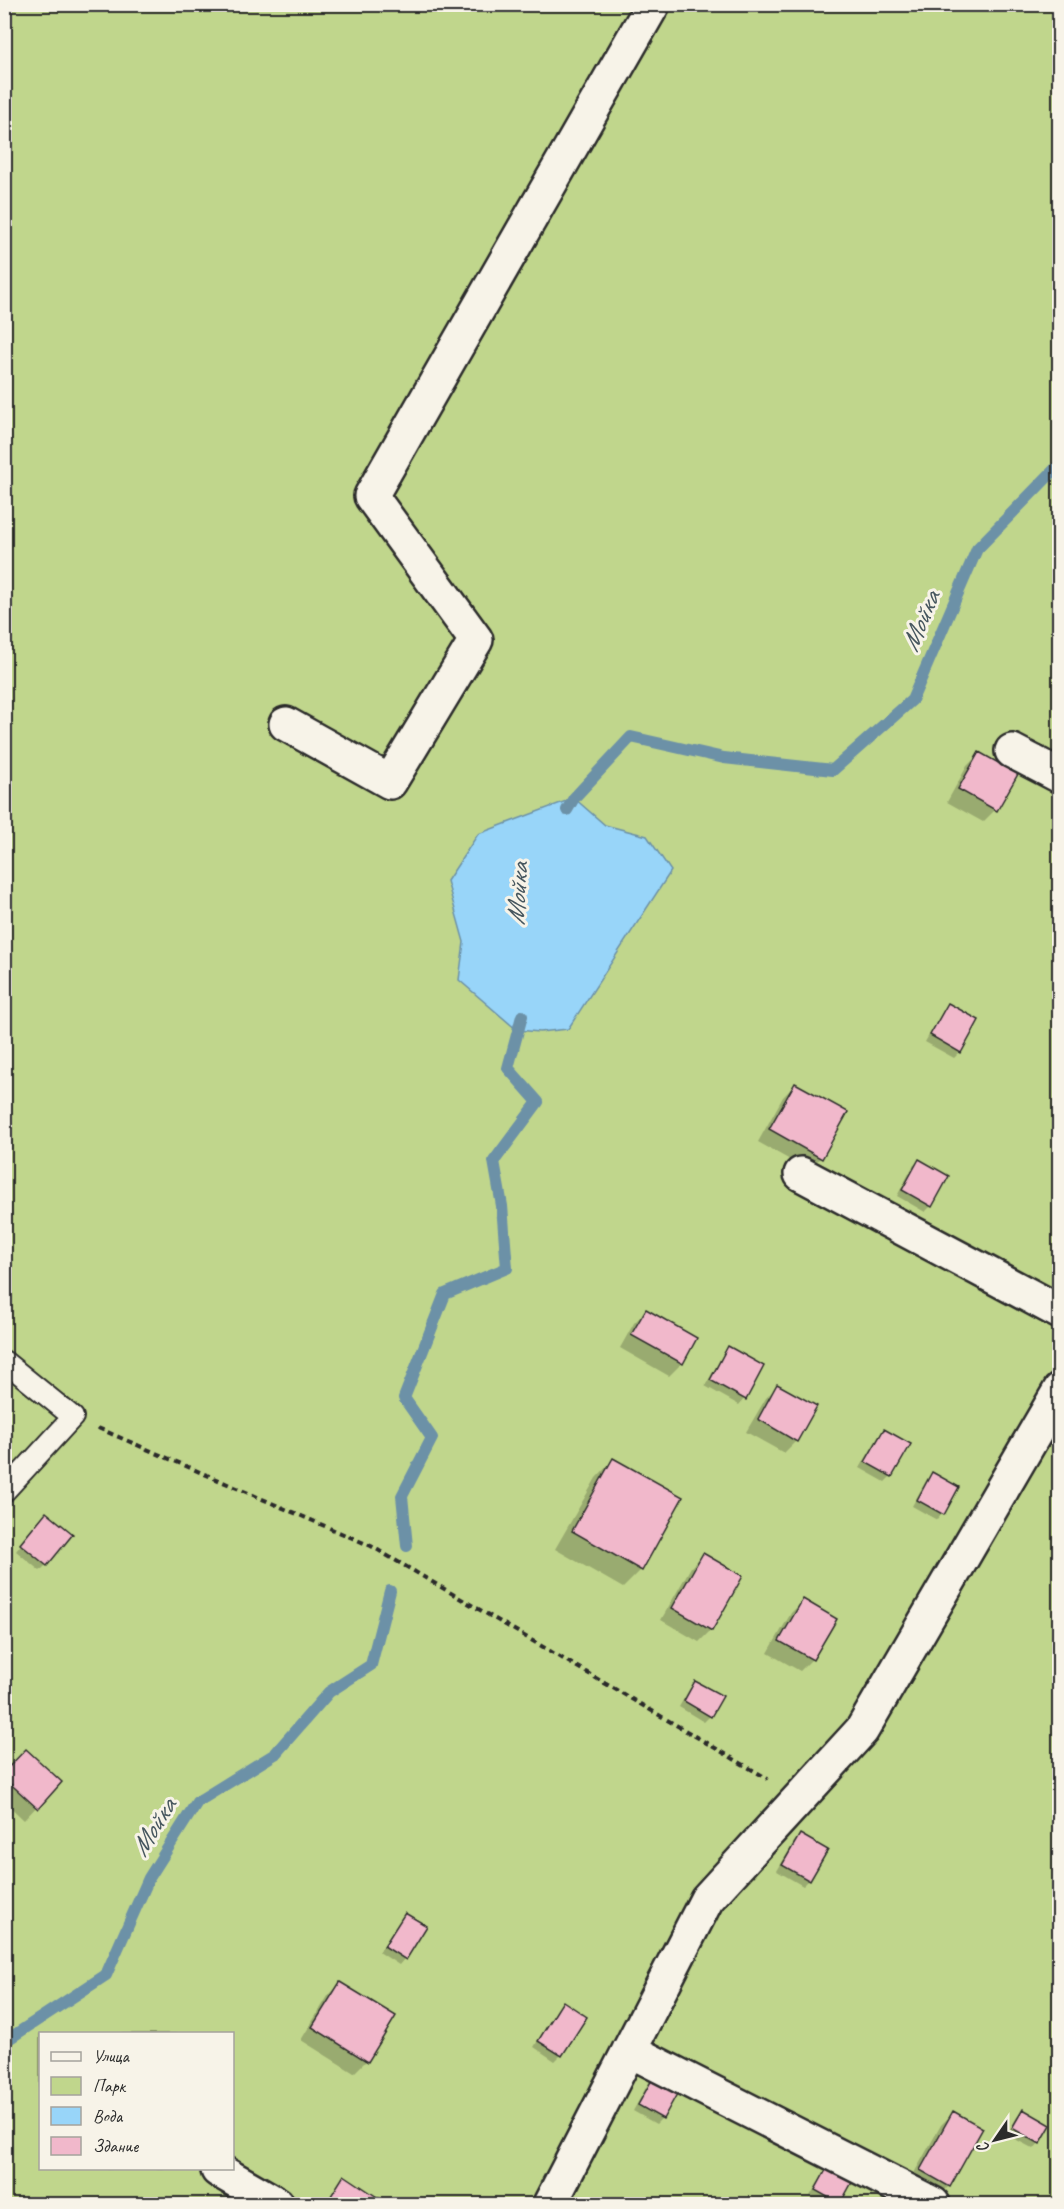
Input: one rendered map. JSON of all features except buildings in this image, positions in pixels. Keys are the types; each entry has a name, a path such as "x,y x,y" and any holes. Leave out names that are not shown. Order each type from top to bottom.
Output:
{"street":[{"path":"286,723 390,782 476,640 371,496 653,4"},
{"path":"1012,751 1059,776"},
{"path":"801,1174 1059,1312"},
{"path":"550,2205 707,1899 862,1730 1059,1390"},
{"path":"629,2050 933,2205"},
{"path":"218,2170 277,2205"}],"lane":[{"path":"4,1361 73,1417 4,1491"}],"path":[{"path":"73,1417 371,1546 799,1797"}],"green space":[{"path":"5,5 1059,5 1059,2204 5,2204"}],"water":[{"path":"574,798 605,825 647,836 671,871 568,1029 540,1032 517,1030 459,980 464,942 447,881 478,834"}],"waterway":[{"name":"Мойка","path":"567,810 574,798 631,737 724,758 833,770 912,700 977,549 1060,464"},
{"name":"Мойка","path":"407,1546 402,1496 432,1438 404,1398 445,1294 507,1268 502,1206 494,1161 538,1102 508,1068 522,1016"},
{"name":"Мойка","path":"4,2042 106,1975 149,1878 197,1802 275,1754 329,1692 371,1665 390,1591"}]}
